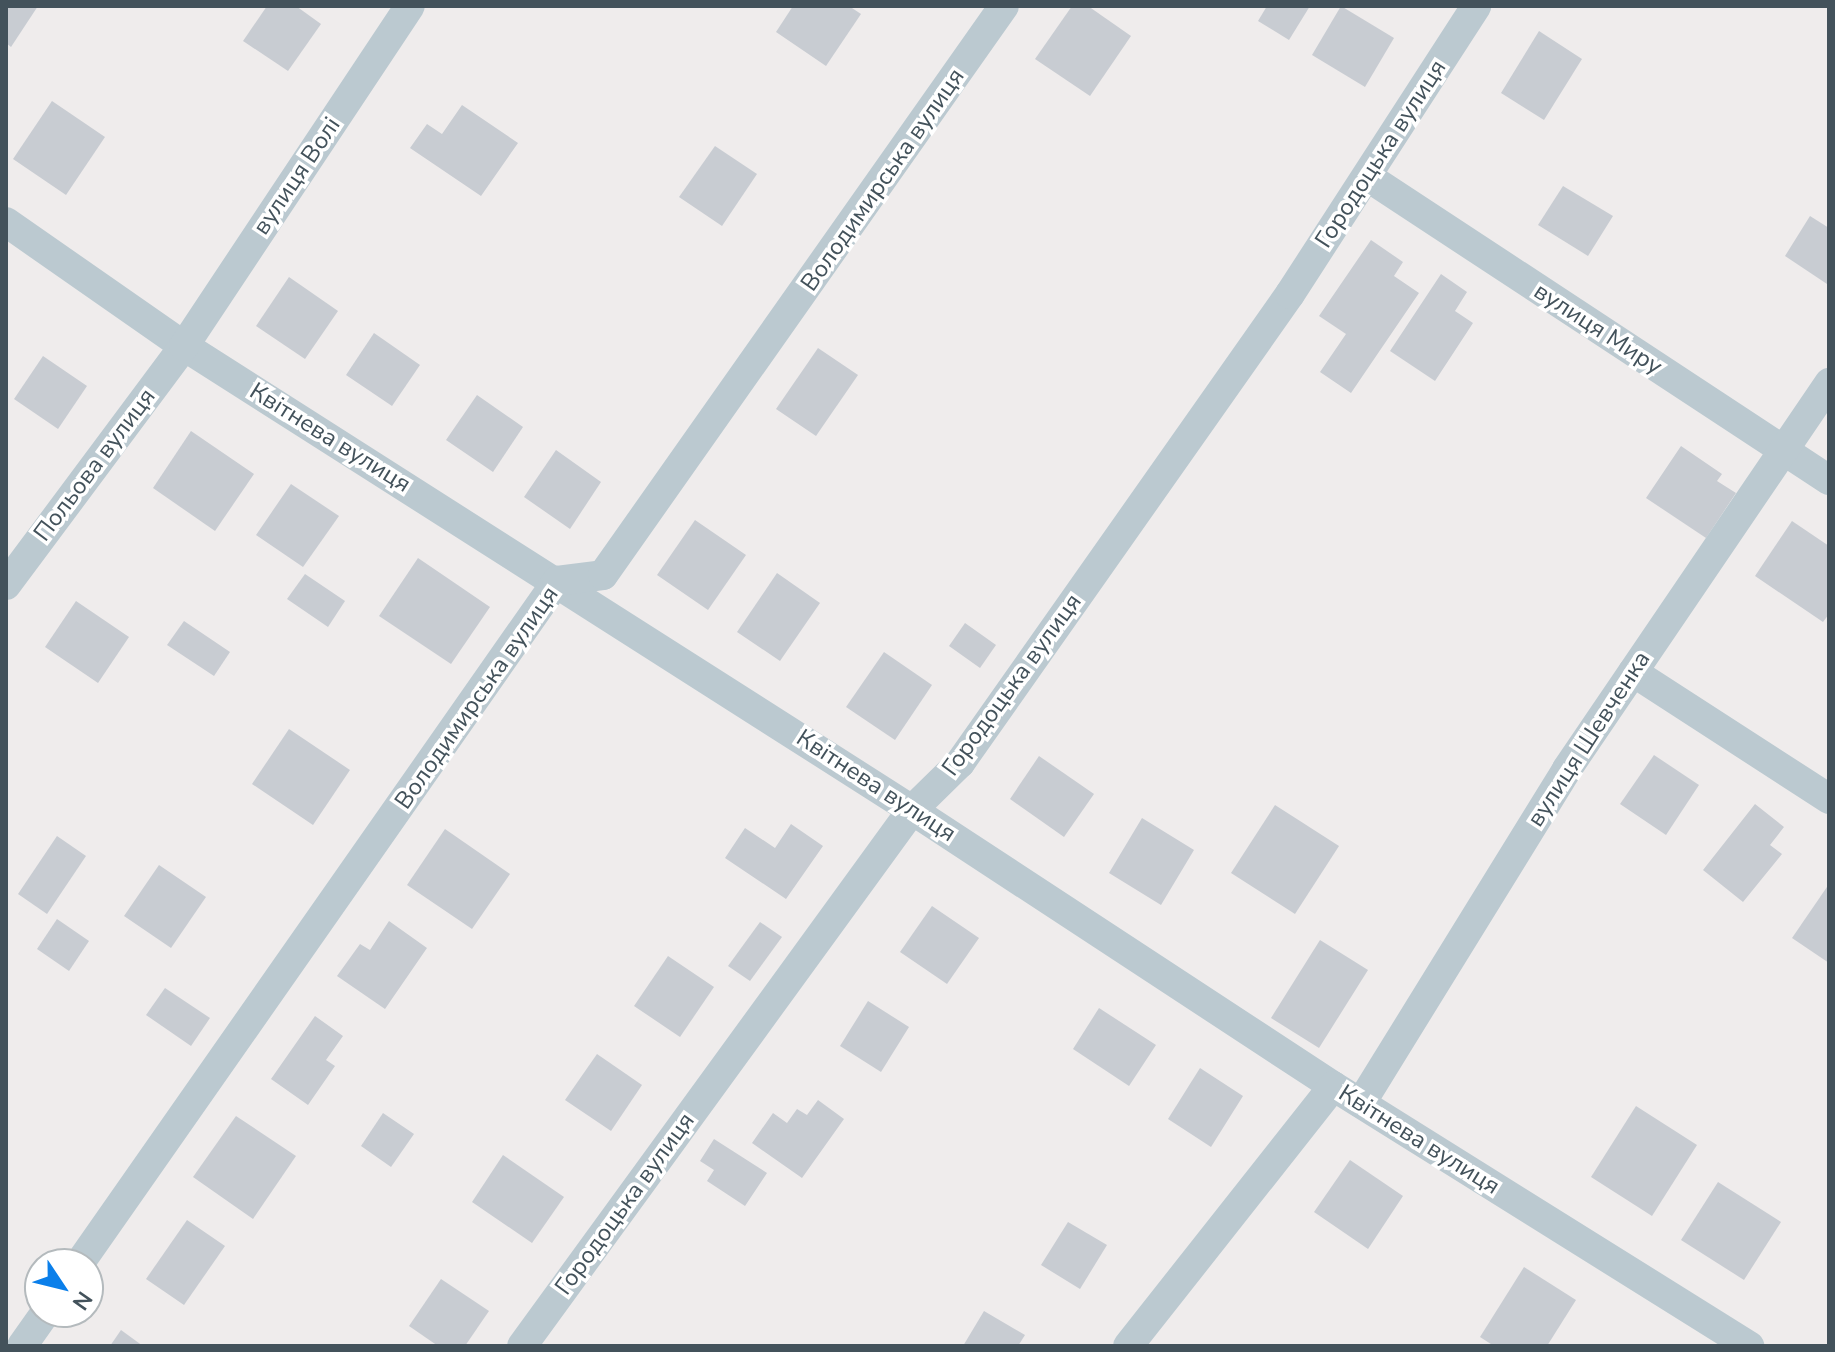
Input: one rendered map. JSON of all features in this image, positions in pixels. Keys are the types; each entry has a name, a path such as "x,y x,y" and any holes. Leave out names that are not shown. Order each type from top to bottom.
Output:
{"street":[{"name":"вулиця Волі","path":"184,346 410,6"},
{"name":"Володимирська вулиця","path":"90,1248 557,581 603,575 1004,6"},
{"name":"Городоцька вулиця","path":"522,1346 912,810 960,763 1368,177 1476,6"},
{"name":"вулиця Миру","path":"1368,177 1829,480"},
{"name":"Квітнева вулиця","path":"6,222 184,346 557,581 1333,1086 1749,1346"},
{"name":"Польова вулиця","path":"6,585 184,346"},
{"name":"вулиця Шевченка","path":"1361,1103 1633,672 1829,383"},
{"path":"1633,672 1829,799"},
{"path":"1128,1346 1333,1086"},
{"path":"22,1346 35,1328"}],"building":[{"path":"6,6 38,6 11,47 6,43"},
{"path":"267,6 296,6 321,24 288,71 243,41"},
{"path":"793,6 849,6 861,14 826,66 776,32"},
{"path":"1072,6 1088,6 1131,36 1090,96 1035,59"},
{"path":"1267,6 1310,6 1289,40 1258,21"},
{"path":"1341,6 1394,38 1365,87 1312,55"},
{"path":"1539,31 1582,59 1544,120 1501,93"},
{"path":"52,101 105,137 66,195 13,159"},
{"path":"462,105 518,143 481,196 410,148 427,124 442,134"},
{"path":"715,146 757,174 722,226 679,197"},
{"path":"1563,186 1613,216 1588,256 1538,225"},
{"path":"1810,216 1829,228 1827,284 1785,256"},
{"path":"1371,240 1403,262 1394,276 1419,293 1351,393 1320,372 1346,334 1319,316"},
{"path":"1441,274 1467,292 1455,311 1473,323 1435,381 1390,351"},
{"path":"289,277 338,311 305,359 256,326"},
{"path":"374,333 420,365 392,406 346,375"},
{"path":"818,348 858,375 816,436 776,409"},
{"path":"43,356 87,386 58,429 14,399"},
{"path":"477,395 523,427 493,472 446,440"},
{"path":"191,431 254,474 215,531 153,488"},
{"path":"1681,446 1722,474 1717,481 1736,493 1706,538 1646,498"},
{"path":"556,450 601,482 570,529 524,497"},
{"path":"291,484 339,516 303,567 256,535"},
{"path":"695,520 746,555 708,610 657,575"},
{"path":"1792,521 1829,546 1829,614 1823,622 1755,576"},
{"path":"418,558 490,607 451,664 379,616"},
{"path":"777,573 820,603 780,661 737,632"},
{"path":"305,574 345,601 328,627 287,599"},
{"path":"76,601 129,637 98,683 45,647"},
{"path":"184,621 230,652 214,676 167,645"},
{"path":"965,623 996,645 980,668 949,646"},
{"path":"884,652 932,685 895,740 846,707"},
{"path":"289,729 350,770 313,825 252,784"},
{"path":"1654,755 1699,785 1666,835 1620,804"},
{"path":"1039,756 1094,794 1064,837 1010,799"},
{"path":"1755,804 1784,827 1770,845 1782,854 1743,902 1703,870"},
{"path":"1275,805 1339,846 1295,914 1231,873"},
{"path":"1142,818 1194,850 1161,905 1109,873"},
{"path":"791,824 823,846 786,899 725,858 745,828 775,848"},
{"path":"445,829 510,874 472,929 407,885"},
{"path":"57,836 86,856 47,914 18,894"},
{"path":"159,865 206,897 171,948 124,916"},
{"path":"1829,884 1829,963 1792,938"},
{"path":"932,906 979,938 947,984 900,952"},
{"path":"57,919 89,941 69,971 37,949"},
{"path":"389,921 427,948 385,1009 337,976 360,944 370,950"},
{"path":"760,922 782,937 750,981 728,966"},
{"path":"1320,940 1368,970 1319,1048 1271,1018"},
{"path":"668,956 714,987 680,1037 634,1006"},
{"path":"165,988 210,1018 191,1046 146,1015"},
{"path":"868,1001 909,1027 881,1072 840,1046"},
{"path":"1099,1008 1156,1045 1129,1086 1073,1049"},
{"path":"315,1016 343,1036 326,1060 335,1066 308,1105 271,1079"},
{"path":"597,1054 642,1085 611,1131 565,1100"},
{"path":"1200,1068 1243,1096 1211,1147 1168,1119"},
{"path":"818,1100 844,1119 802,1178 752,1143 773,1113 787,1123 797,1109 807,1115"},
{"path":"1636,1106 1697,1145 1652,1216 1591,1177"},
{"path":"383,1113 414,1134 391,1167 361,1146"},
{"path":"236,1116 296,1156 253,1219 193,1177"},
{"path":"714,1139 767,1173 745,1206 707,1181 714,1170 700,1161"},
{"path":"503,1155 564,1197 532,1243 472,1202"},
{"path":"1350,1160 1403,1196 1368,1249 1314,1212"},
{"path":"1718,1182 1781,1222 1744,1280 1681,1240"},
{"path":"187,1220 225,1246 184,1305 146,1279"},
{"path":"1068,1222 1107,1245 1080,1289 1041,1265"},
{"path":"1524,1267 1576,1300 1547,1346 1494,1346 1480,1337"},
{"path":"441,1279 489,1311 465,1346 438,1346 409,1326"},
{"path":"984,1311 1025,1335 1018,1346 963,1346"},
{"path":"121,1330 143,1346 110,1346"}]}
